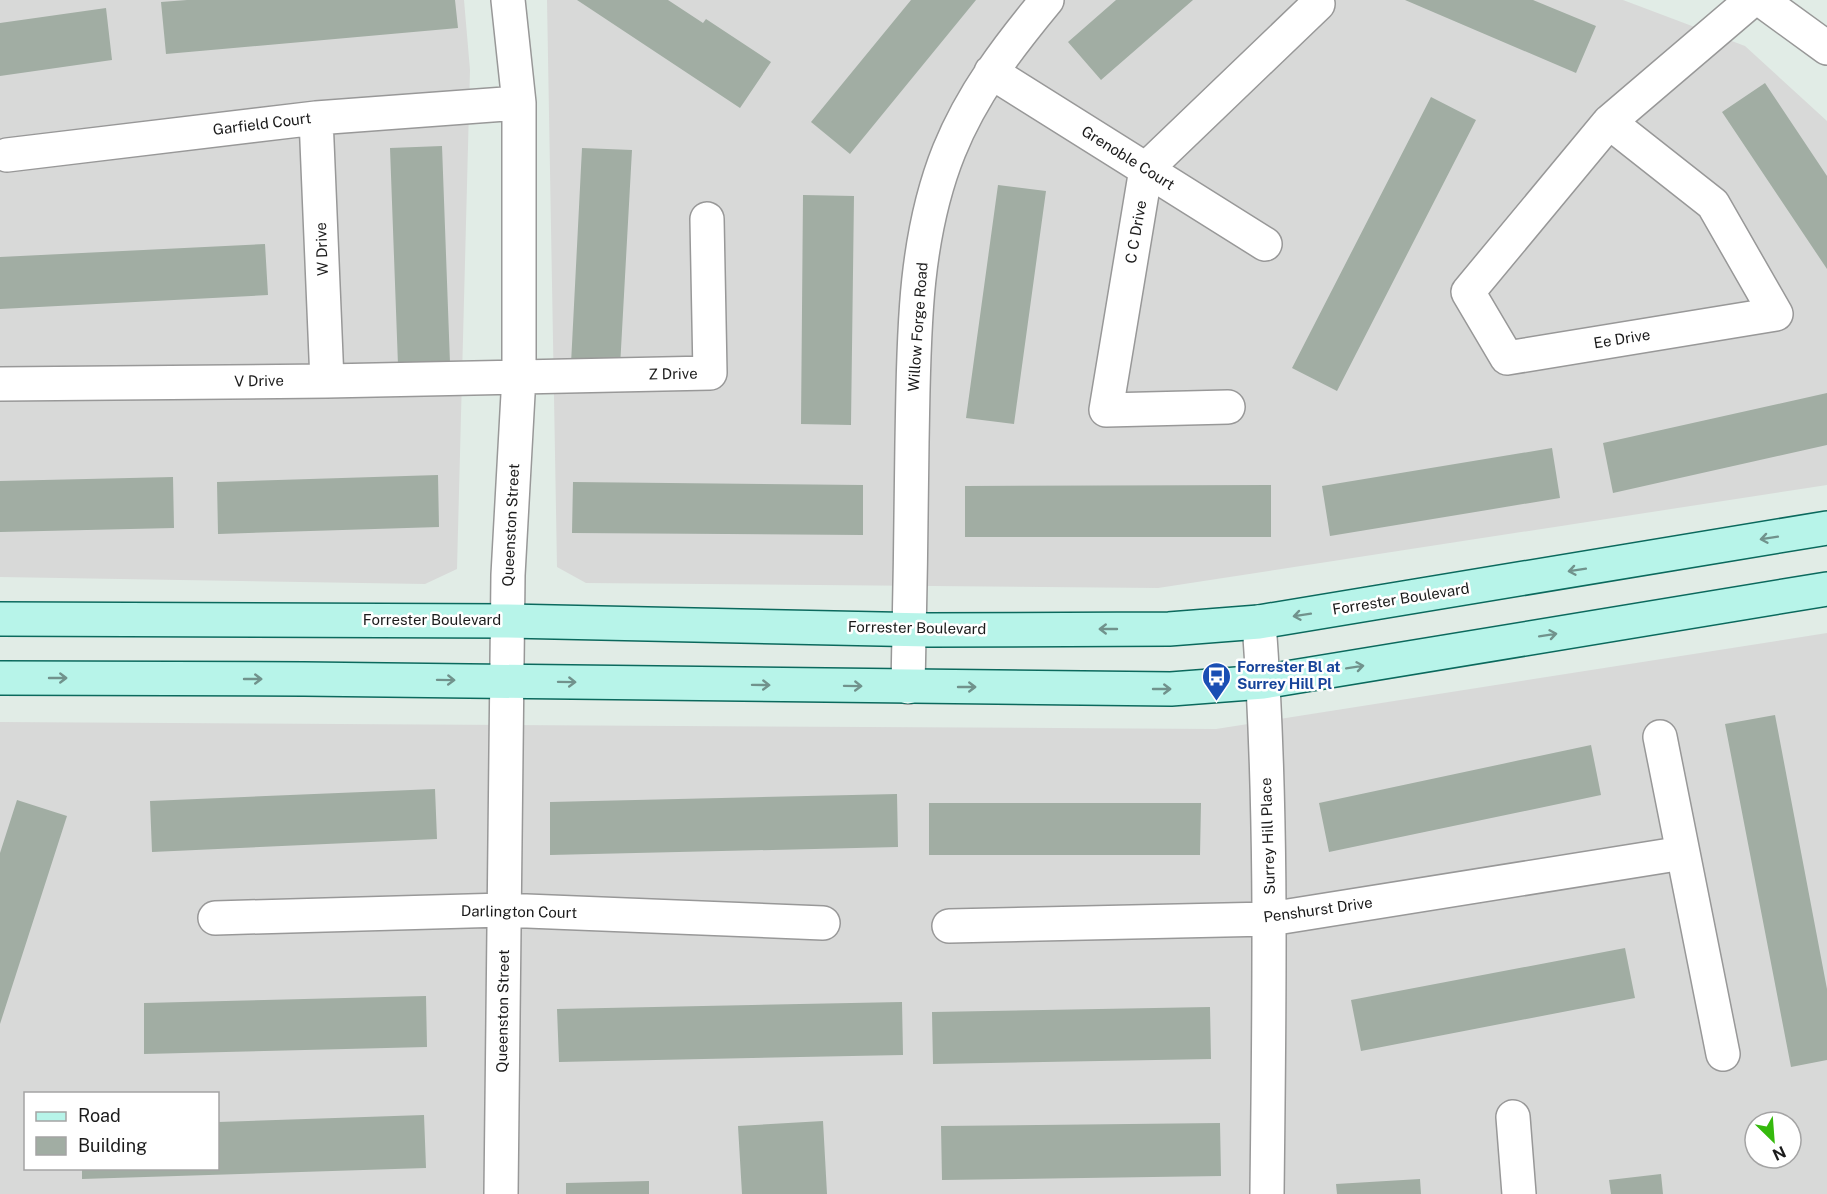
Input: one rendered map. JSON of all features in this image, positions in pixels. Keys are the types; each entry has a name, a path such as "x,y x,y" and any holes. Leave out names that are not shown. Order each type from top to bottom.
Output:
{"street":[{"name":"Queenston Street","path":"501,1194 508,575 519,376 519,103 508,0"},
{"name":"Willow Forge Road","path":"908,687 914,357 919,271 933,201 949,152 971,104 991,72 1047,0"},
{"name":"Ee Drive","path":"1609,122 1713,204 1776,314 1507,358 1468,291 1609,122 1752,0"},
{"path":"1761,0 1827,48"},
{"path":"1146,169 1318,4"},
{"name":"Grenoble Court","path":"991,72 1265,244"},
{"name":"Garfield Court","path":"7,155 316,118 519,103"},
{"name":"W Drive","path":"316,118 327,381"},
{"name":"C C Drive","path":"1146,169 1106,410 1228,407"},
{"name":"Z Drive","path":"519,376 710,373 707,219"},
{"name":"V Drive","path":"0,384 327,381 519,376"},
{"name":"Forrester Boulevard","path":"0,620 508,621 909,628 1169,629 1259,622 1827,528"},
{"path":"0,678 1171,689 1263,682 1827,589"},
{"name":"Surrey Hill Place","path":"1259,622 1270,919 1267,1194"},
{"path":"1660,737 1723,1054"},
{"name":"Penshurst Drive","path":"949,926 1270,919 1683,853"},
{"name":"Darlington Court","path":"215,918 504,910 823,923"},
{"path":"1513,1117 1519,1194"}],"shaded area":[{"path":"0,0 464,0 470,70 457,569 425,584 0,577"},
{"path":"547,0 1623,0 1745,46 1827,121 1827,485 1158,588 586,583 557,567"},
{"path":"1827,633 1827,1194 0,1194 0,722 1216,729"}],"building":[{"path":"187,0 455,0 458,28 166,54 161,2"},
{"path":"577,0 668,0 703,23 706,19 771,62 740,108"},
{"path":"911,0 976,0 850,154 811,122"},
{"path":"1116,0 1193,0 1101,80 1068,42"},
{"path":"1405,0 1533,0 1596,26 1576,73"},
{"path":"106,8 112,60 0,76 0,23"},
{"path":"1765,83 1827,176 1827,269 1722,112"},
{"path":"1431,97 1476,120 1337,391 1292,368"},
{"path":"442,146 450,363 398,365 390,148"},
{"path":"582,148 632,150 620,367 571,364"},
{"path":"998,185 1046,191 1014,424 966,418"},
{"path":"803,195 854,196 851,425 801,424"},
{"path":"265,244 268,295 0,309 0,257"},
{"path":"1827,393 1827,445 1613,493 1603,443"},
{"path":"1552,448 1560,498 1330,536 1322,486"},
{"path":"438,475 439,527 218,534 217,482"},
{"path":"173,477 174,528 0,532 0,481"},
{"path":"573,482 863,485 863,535 572,533"},
{"path":"1271,485 1271,537 965,537 965,486"},
{"path":"1775,715 1827,989 1827,1060 1791,1067 1725,724"},
{"path":"1591,745 1601,795 1329,852 1319,803"},
{"path":"435,789 437,839 152,852 150,801"},
{"path":"897,794 898,847 550,855 550,802"},
{"path":"17,800 67,816 0,1024 0,853"},
{"path":"929,803 1201,803 1200,855 929,855"},
{"path":"1625,948 1635,998 1361,1051 1351,1000"},
{"path":"426,996 427,1047 144,1054 144,1003"},
{"path":"902,1002 903,1055 559,1062 557,1009"},
{"path":"1210,1007 1211,1059 933,1064 932,1012"},
{"path":"424,1115 426,1168 82,1179 82,1170 219,1170 219,1122"},
{"path":"823,1121 827,1194 742,1194 738,1126"},
{"path":"1220,1123 1221,1176 942,1180 941,1126"},
{"path":"1661,1174 1663,1194 1611,1194 1609,1180"},
{"path":"1420,1179 1421,1194 1337,1194 1336,1184"},
{"path":"649,1181 649,1194 566,1194 566,1183"}],"place":[{"name":"Forrester Bl at Surrey Hill Pl","path":"1216,702"}]}
